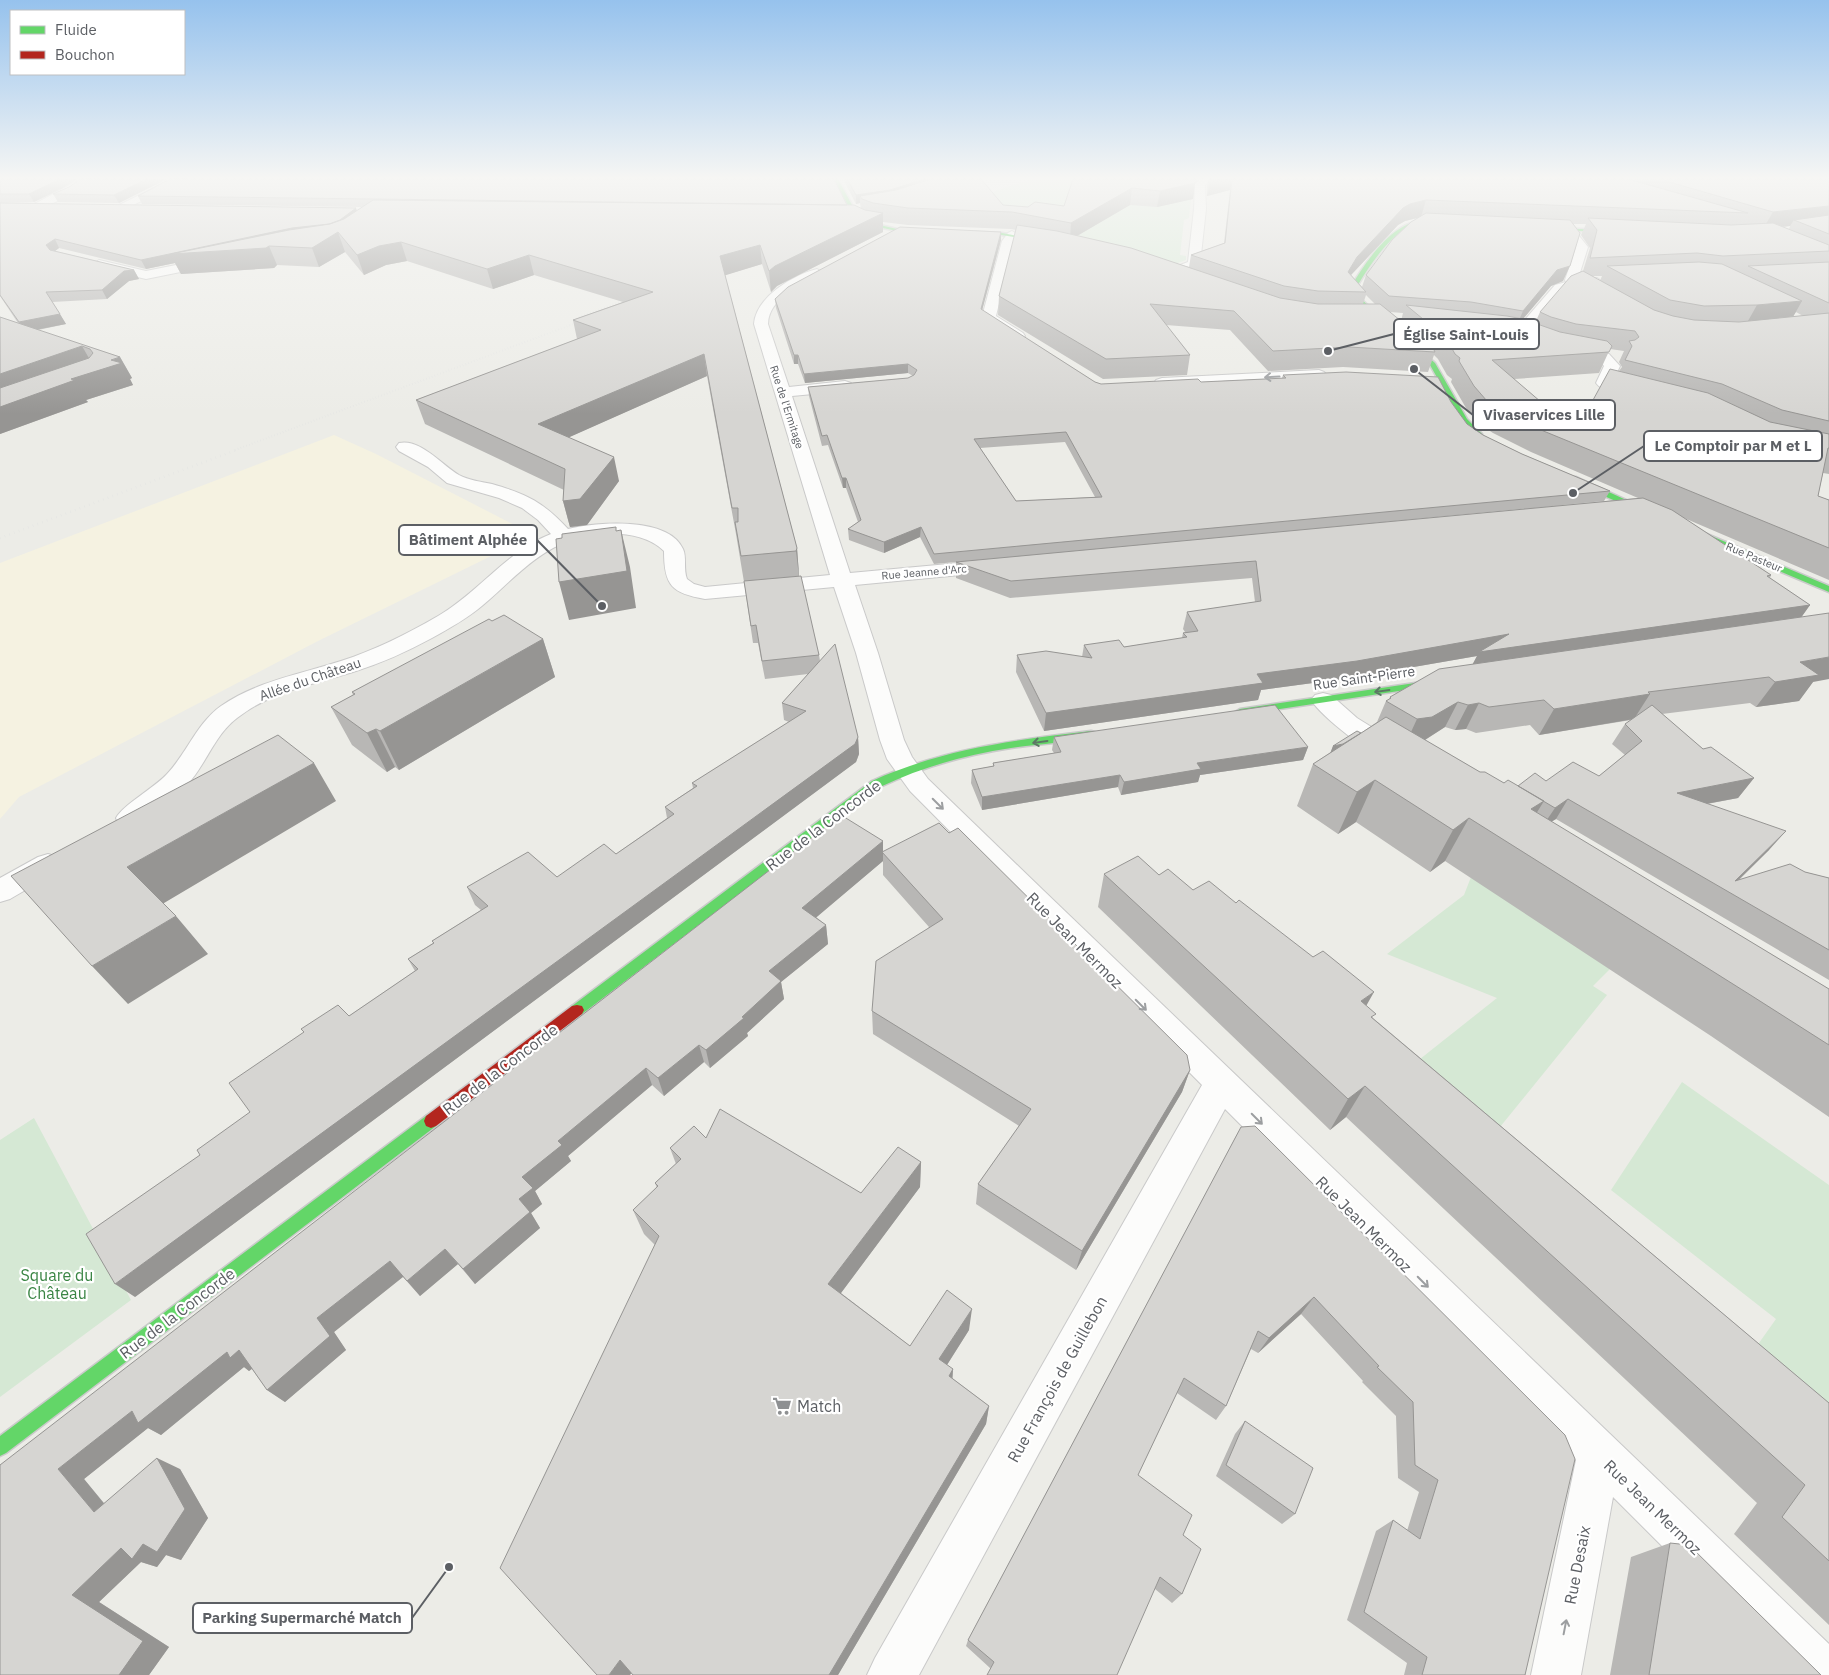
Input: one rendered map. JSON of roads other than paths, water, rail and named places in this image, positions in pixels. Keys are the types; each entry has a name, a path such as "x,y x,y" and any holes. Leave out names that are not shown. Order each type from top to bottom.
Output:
{"street":[{"path":"88,261 146,275 229,257"},
{"path":"1004,257 989,317 1027,341"},
{"path":"1167,272 1194,264 1195,257"},
{"path":"1361,317 1378,317 1352,291 1354,285 1377,257"},
{"path":"1578,257 1570,280 1600,298"},
{"name":"Rue de l'Ermitage","path":"832,265 777,295 766,306 761,315 762,330 867,653 892,740 906,768"},
{"path":"1167,272 1185,278"},
{"path":"1520,334 1557,290 1576,283 1613,281"},
{"path":"1392,329 1432,363 1457,412 1477,434 1492,443"},
{"path":"1505,330 1536,341"},
{"path":"1586,353 1612,356 1612,366 1604,383 1638,394"},
{"path":"1144,384 1331,374"},
{"path":"1423,379 1442,380"},
{"path":"782,392 860,385"},
{"path":"406,447 434,463 453,480 506,494 529,504 545,516 563,536"},
{"name":"Rue Pasteur","path":"1561,474 1829,589"},
{"path":"1595,510 1634,506"},
{"name":"Allée du Château","path":"107,832 156,801 171,787 185,770 211,728 232,711 282,686 374,656 434,628 476,600 509,570 563,536 616,529 630,529 654,534 663,539 674,550 677,583 694,592 715,593 842,580"},
{"name":"Rue Jeanne d'Arc","path":"842,580 1013,564"},
{"name":"Rue Saint-Pierre","path":"1233,713 1458,680"},
{"path":"1323,700 1348,724 1413,764"},
{"path":"906,768 936,758 961,753 1100,733"},
{"name":"Rue Jean Mermoz","path":"906,768 931,798 1221,1084 1826,1675"},
{"name":"Rue de la Concorde","path":"0,1447 867,791 906,768"},
{"path":"0,891 66,854"},
{"name":"Rue François de Guillebon","path":"892,1675 1221,1084"},
{"name":"Rue Desaix","path":"1556,1675 1599,1454"}],"railway":[{"path":"579,317 633,297"},
{"path":"235,450 587,319"},
{"path":"0,538 239,449"}],"place":[{"name":"Église Saint-Louis","path":"1328,351"},
{"name":"Vivaservices Lille","path":"1414,369"},
{"name":"Le Comptoir par M et L","path":"1573,493"},
{"name":"Bâtiment Alphée","path":"602,606"},
{"name":"Match","path":"782,1406"},
{"name":"Parking Supermarché Match","path":"449,1567"}],"park label":[{"name":"Square du Château","path":"57,1284"}]}
